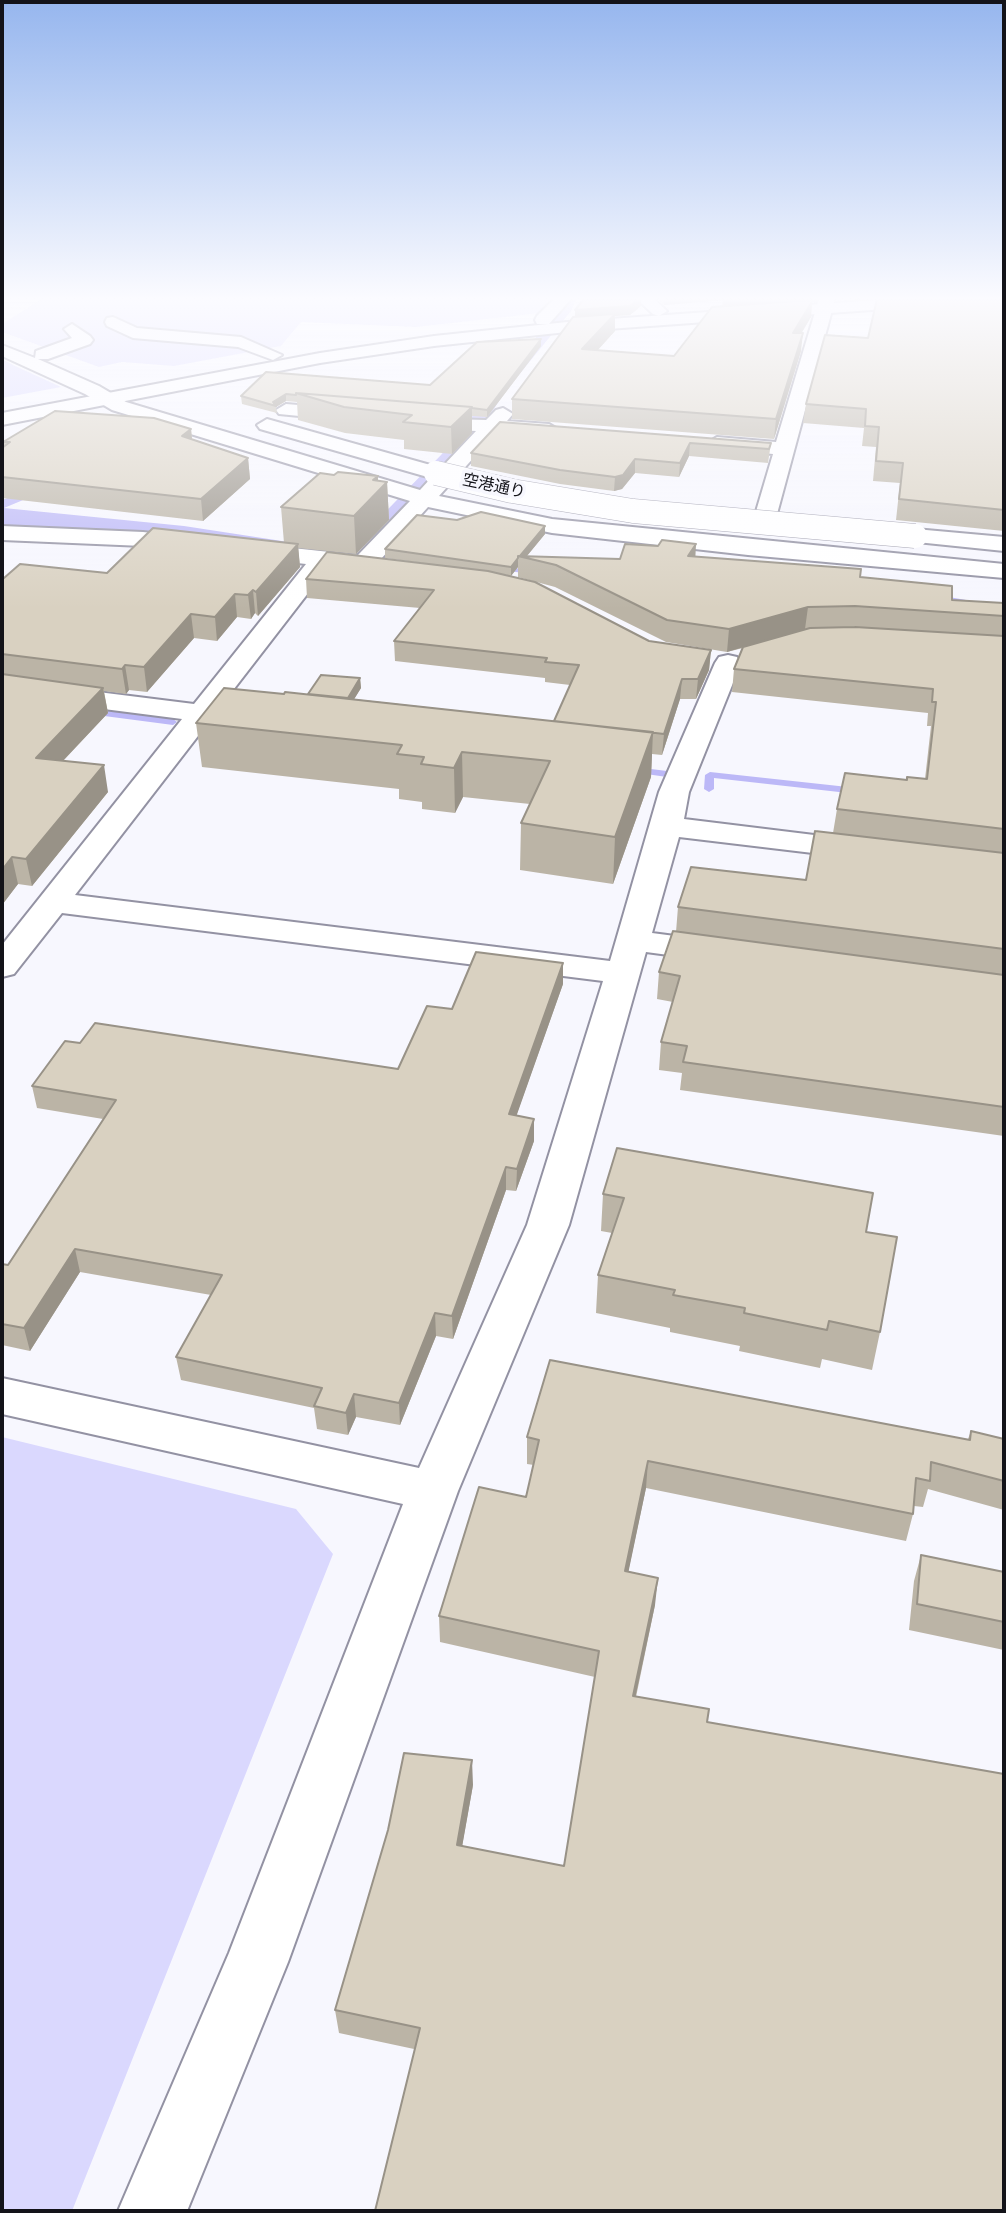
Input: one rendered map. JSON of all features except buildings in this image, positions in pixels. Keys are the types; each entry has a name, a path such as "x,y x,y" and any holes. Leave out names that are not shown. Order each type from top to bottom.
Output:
{"main road":[{"path":"2,406 23,402"},
{"path":"2,419 70,402"},
{"path":"125,402 132,410 396,492 565,528 1004,571"},
{"path":"369,559 511,402"},
{"path":"763,525 798,402"},
{"path":"286,410 367,417"},
{"name":"空港通り","path":"245,418 447,476 583,503 763,525 1004,544"},
{"path":"394,419 562,431"},
{"path":"690,440 785,449"},
{"path":"2,533 143,539 322,559 369,559 402,568"},
{"path":"2,967 322,559"},
{"path":"153,2211 257,1962 433,1491 548,1225 667,826 674,792 670,767 729,659"},
{"path":"2,688 285,724"},
{"path":"667,826 888,853"},
{"path":"53,902 627,956 756,956"},
{"path":"2,1396 433,1491"}],"shaded area":[{"path":"484,402 498,402 484,425 356,553 525,569 880,585 966,600 1004,612 525,573 145,532 2,525 2,500 51,482 59,485 4,508 184,526 347,551 441,455"},
{"path":"2,1437 296,1509 333,1554 72,2211 2,2211"}],"waterway":[{"path":"92,712 173,722"},
{"path":"635,770 667,774"},
{"path":"709,789 710,775 857,791"}]}
